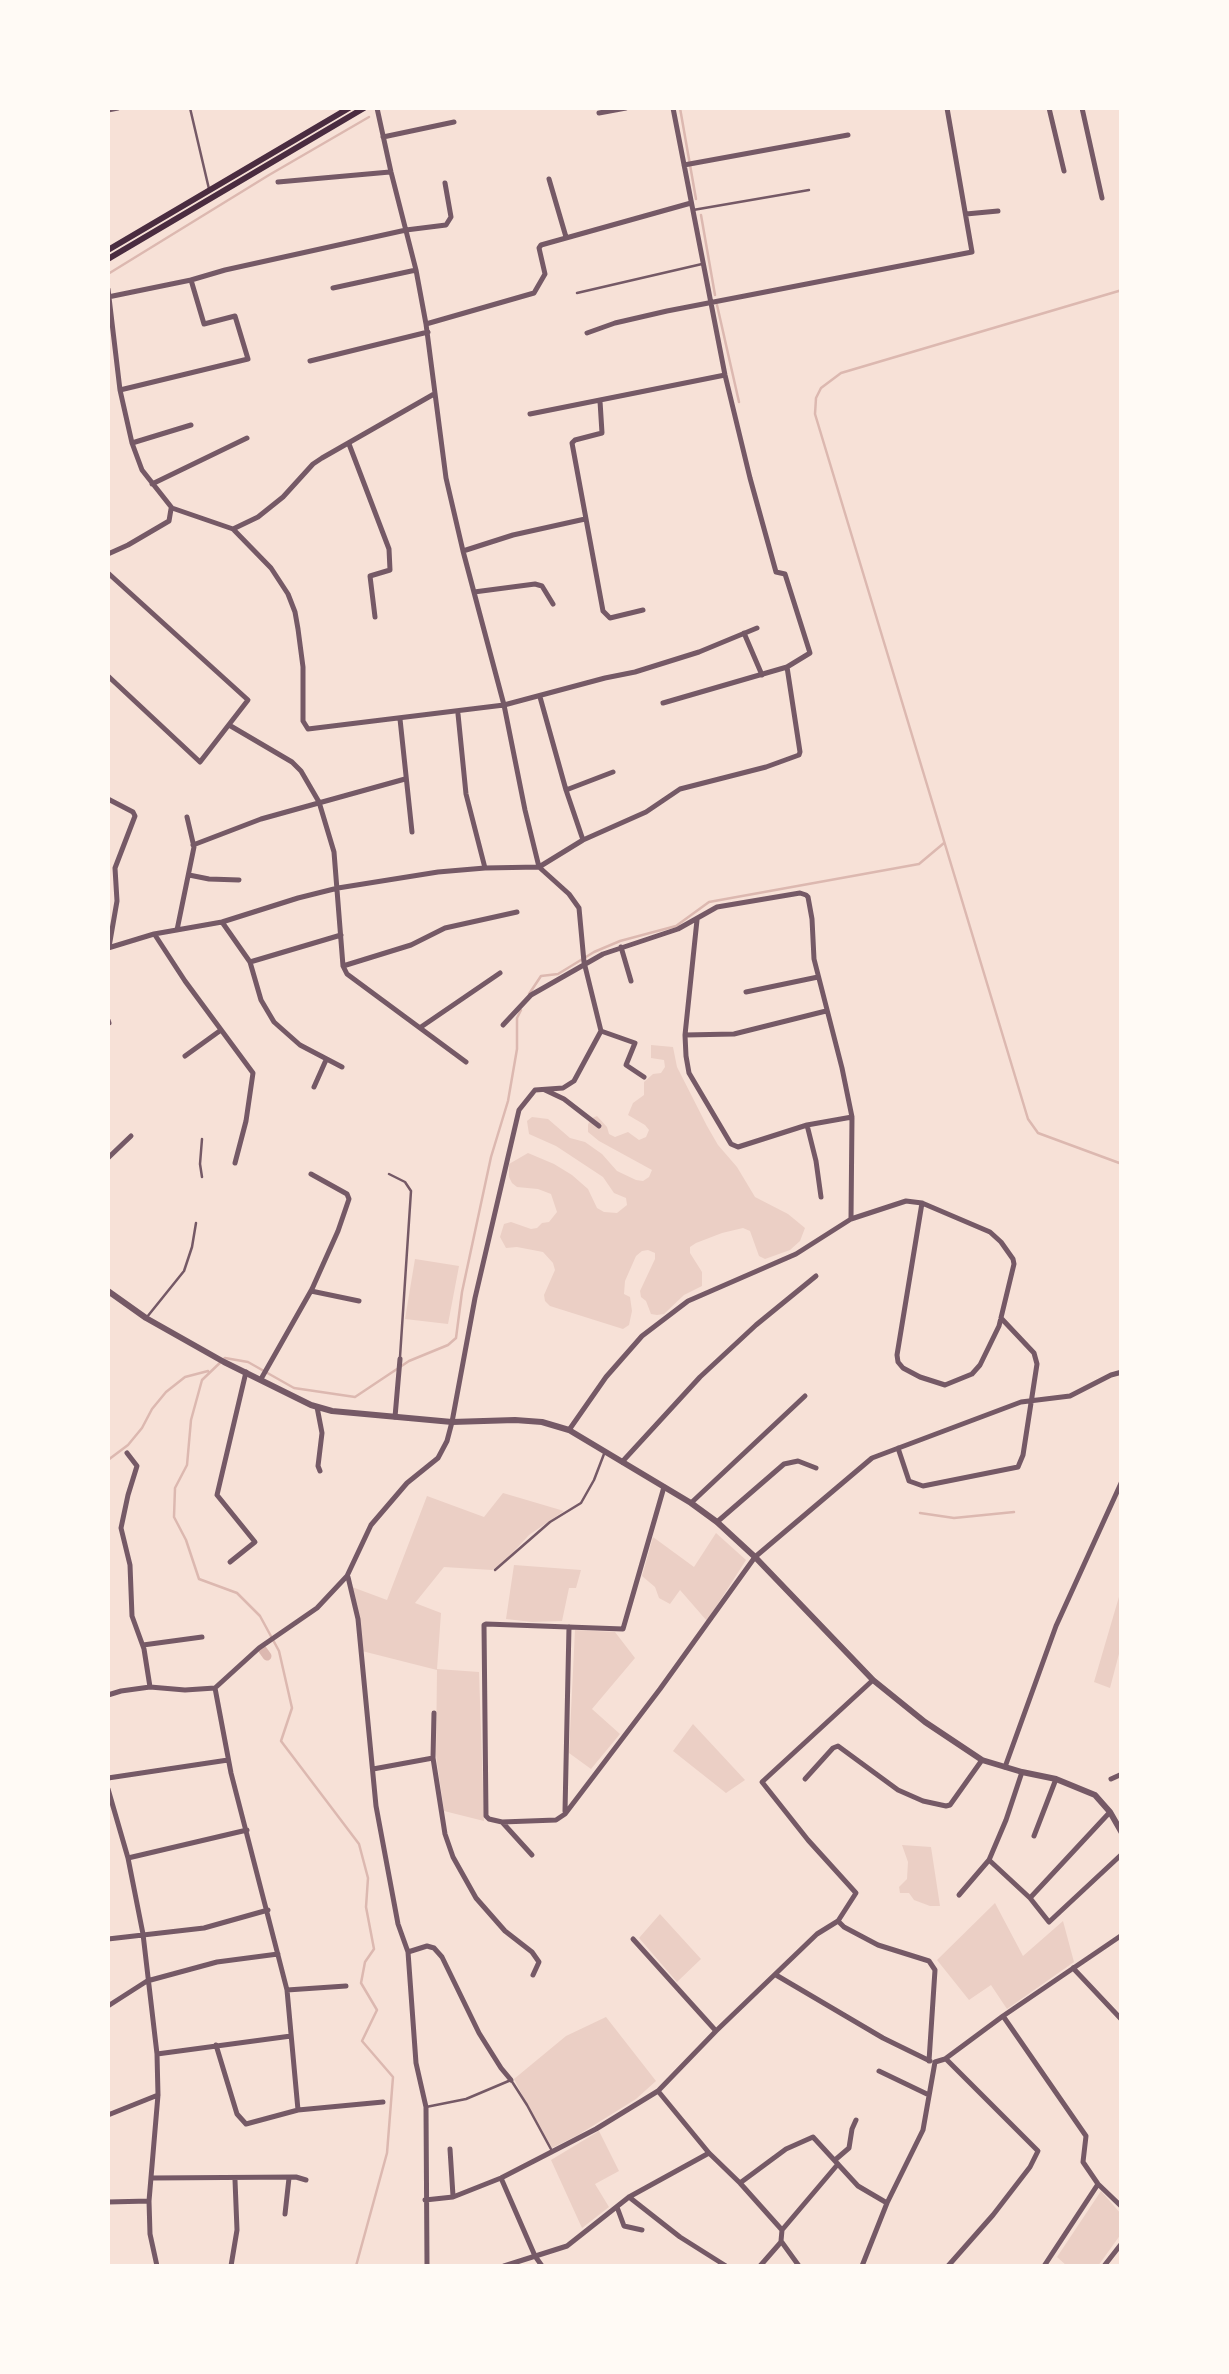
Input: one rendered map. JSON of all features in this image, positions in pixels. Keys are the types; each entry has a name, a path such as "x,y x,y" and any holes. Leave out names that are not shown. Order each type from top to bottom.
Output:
{"main road":[{"path":"108,250 349,108"},
{"path":"108,259 364,108"}],"street":[{"path":"108,110 118,108"},
{"path":"108,1696 150,1687 214,1688 267,1642 317,1608 348,1576 371,1525 407,1483 438,1458 452,1422 475,1298 520,1110 534,1090 563,1088 574,1081 600,1032 584,960 579,908 538,867 504,705 446,478 427,328 377,108"},
{"path":"599,113 626,108"},
{"path":"663,703 787,668 810,652 785,574 776,572 750,478 725,375 673,108"},
{"path":"587,333 711,302 972,252 948,108"},
{"path":"1049,108 1064,171"},
{"path":"1082,108 1102,198"},
{"path":"384,138 454,122"},
{"path":"684,165 848,136"},
{"path":"278,182 390,172"},
{"path":"548,180 566,236"},
{"path":"108,297 406,230 446,225 451,217 445,182"},
{"path":"310,361 534,293 545,274 540,246 566,236 692,206"},
{"path":"965,214 998,210"},
{"path":"333,288 416,270"},
{"path":"120,390 248,359 235,316 204,324 191,280"},
{"path":"108,289 110,342 132,443 142,470 172,508 233,529 271,568 288,594 295,612 303,668 303,721 311,730 458,712 540,697 699,652 757,628"},
{"path":"530,414 725,375"},
{"path":"233,529 283,498 313,464 434,394"},
{"path":"600,401 602,433 572,443 602,611 610,618 643,610"},
{"path":"132,443 190,425"},
{"path":"152,484 247,438"},
{"path":"349,444 389,549 390,570 370,576 375,617"},
{"path":"108,554 169,520 172,508"},
{"path":"463,551 513,534 585,520"},
{"path":"108,573 248,699 200,762 108,676"},
{"path":"474,592 535,584 542,586 553,604"},
{"path":"744,634 762,675"},
{"path":"108,799 136,816 111,868 117,901 108,948 154,934 222,922 338,888 438,872 538,867 584,840 646,812 680,789 799,755 787,668"},
{"path":"540,697 584,840"},
{"path":"458,712 466,794 485,868"},
{"path":"400,719 412,832"},
{"path":"230,726 292,762 319,802 334,852 344,966 350,977 466,1062"},
{"path":"566,790 613,772"},
{"path":"193,844 261,819 405,779"},
{"path":"178,930 193,844 186,818"},
{"path":"189,875 240,880"},
{"path":"503,1025 531,995 584,960 672,931 721,906 800,894 808,898 814,958 852,1117 851,1219"},
{"path":"344,966 411,945 445,928 517,912"},
{"path":"698,918 685,1035 689,1073 734,1147 807,1125 852,1117"},
{"path":"222,922 250,962 261,1000 274,1022 300,1045 342,1068"},
{"path":"154,934 254,1073 235,1163"},
{"path":"250,962 341,935"},
{"path":"621,947 631,981"},
{"path":"421,1027 500,972"},
{"path":"746,992 818,977"},
{"path":"685,1035 734,1034 826,1011"},
{"path":"185,1056 220,1030"},
{"path":"600,1032 634,1043 626,1065 644,1078"},
{"path":"314,1086 326,1060"},
{"path":"542,1088 564,1099 599,1126"},
{"path":"807,1125 820,1197"},
{"path":"108,1158 132,1136"},
{"path":"262,1377 311,1291 338,1232 348,1199 347,1194 311,1174"},
{"path":"569,1430 606,1376 642,1336 688,1301 796,1254 851,1219 906,1202 922,1202 990,1232 1013,1259 1001,1318 972,1374 945,1385 920,1377 898,1362 896,1355 922,1202"},
{"path":"622,1462 700,1377 816,1276"},
{"path":"108,1291 146,1318 222,1361 332,1412 452,1422 542,1422 569,1430 716,1522 755,1556 872,1680 924,1722 982,1760 1056,1779 1095,1795 1122,1833"},
{"path":"311,1291 360,1301"},
{"path":"898,1448 909,1481 923,1486 1014,1470 1021,1463 1036,1358 1001,1318"},
{"path":"395,1417 400,1359"},
{"path":"230,1562 255,1542 217,1495 246,1372"},
{"path":"664,1488 623,1630 484,1626 489,1819 556,1820 565,1814 755,1556 872,1458 1033,1399 1070,1396 1122,1372"},
{"path":"691,1504 806,1396"},
{"path":"317,1407 322,1432 320,1471"},
{"path":"127,1453 137,1466 122,1528 130,1565 132,1616 150,1687"},
{"path":"716,1522 784,1464 798,1461 816,1468"},
{"path":"1005,1767 1056,1626 1122,1481"},
{"path":"348,1576 358,1619 376,1806 398,1924 408,1952 416,2063 426,2107 427,2266"},
{"path":"565,1814 569,1626"},
{"path":"142,1645 202,1637"},
{"path":"425,2200 453,2197 502,2178 658,2090 817,1934 838,1920 856,1893 762,1782 872,1680"},
{"path":"214,1688 288,1990 298,2110"},
{"path":"434,1712 433,1758 445,1834 457,1867 490,1915 540,1962 533,1974"},
{"path":"805,1779 838,1746 898,1790 946,1806 982,1760"},
{"path":"373,1769 433,1758"},
{"path":"108,1778 229,1760"},
{"path":"959,1895 989,1860 1022,1772"},
{"path":"1111,1779 1122,1774"},
{"path":"1034,1836 1056,1779"},
{"path":"108,1789 128,1858 157,2054 158,2095 149,2201 150,2234 157,2266"},
{"path":"1030,1898 1110,1812"},
{"path":"502,1822 532,1856"},
{"path":"128,1858 247,1830"},
{"path":"989,1860 1030,1898 1046,1921 1052,1922 1122,1854"},
{"path":"108,1939 204,1928 268,1910"},
{"path":"838,1920 878,1945 929,1962 935,1970 932,2061 923,2130 862,2266"},
{"path":"776,1975 883,2038 932,2061 945,2059 1122,1934"},
{"path":"633,1939 716,2031"},
{"path":"408,1952 426,1946 442,1957 479,2033 511,2080"},
{"path":"108,2006 147,1981 217,1962 278,1954"},
{"path":"1073,1968 1122,2020"},
{"path":"288,1990 346,1986"},
{"path":"1003,2016 1086,2136 1083,2162 1098,2184 1122,2206"},
{"path":"157,2054 291,2036"},
{"path":"216,2045 237,2114 246,2124 298,2110 383,2102"},
{"path":"945,2059 1038,2150 993,2214 948,2266"},
{"path":"879,2071 928,2096"},
{"path":"658,2090 709,2153 782,2230"},
{"path":"108,2115 158,2095"},
{"path":"760,2266 781,2242 782,2230 849,2148 856,2120"},
{"path":"740,2182 786,2149 813,2137 858,2186 887,2203"},
{"path":"450,2149 453,2197"},
{"path":"504,2266 567,2246 629,2197 709,2153"},
{"path":"152,2178 306,2180"},
{"path":"286,2214 289,2178"},
{"path":"502,2178 534,2256 542,2266"},
{"path":"230,2266 237,2230 235,2179"},
{"path":"1044,2266 1098,2184"},
{"path":"629,2197 680,2237 726,2266"},
{"path":"108,2202 149,2201"},
{"path":"618,2207 624,2226 642,2230"},
{"path":"781,2242 799,2266"},
{"path":"1104,2266 1122,2243"}],"lane":[{"path":"190,108 208,189"},
{"path":"692,206 810,190"},
{"path":"577,292 704,264"},
{"path":"202,1138 202,1177"},
{"path":"389,1174 405,1182 411,1191 400,1359"},
{"path":"146,1318 184,1271 196,1223"},
{"path":"495,1570 526,1540 581,1503 604,1453"},
{"path":"426,2107 466,2099 511,2080 553,2152"}],"shaded area":[{"path":"651,1045 673,1047 677,1067 707,1126 755,1197 805,1228 800,1241 790,1250 765,1259 759,1256 750,1231 743,1228 696,1243 690,1247 690,1253 702,1272 702,1286 657,1315 651,1314 640,1291 655,1253 642,1251 625,1281 624,1294 630,1297 632,1311 629,1325 623,1329 550,1306 544,1295 555,1270 553,1263 543,1252 506,1248 500,1237 504,1224 537,1228 557,1212 551,1194 517,1187 509,1177 509,1164 528,1153 572,1175 604,1212 617,1213 627,1205 626,1198 614,1193 603,1177 556,1146 529,1134 527,1121 532,1117 548,1119 570,1138 585,1142 602,1154 617,1171 643,1181 652,1170 599,1141 588,1132 588,1125 597,1116 615,1137 628,1132 639,1140 646,1137 649,1130 645,1125 628,1115 633,1103 644,1095 644,1082 665,1067 664,1060 651,1058"},
{"path":"415,1259 459,1266 448,1324 405,1319"},
{"path":"503,1493 564,1511 529,1535 492,1570 444,1567 415,1603 441,1613 437,1669 479,1672 484,1821 444,1811 436,1755 437,1670 362,1651 352,1587 387,1600 427,1496 484,1517"},
{"path":"716,1533 746,1560 707,1621 680,1590 670,1604 659,1598 655,1587 642,1576 653,1537 694,1567"},
{"path":"514,1565 581,1570 576,1588 569,1588 562,1621 506,1619"},
{"path":"1121,1590 1121,1646 1110,1688 1094,1682"},
{"path":"575,1630 615,1632 635,1658 592,1709 620,1734 591,1769 569,1753"},
{"path":"693,1724 745,1780 726,1793 673,1751"},
{"path":"902,1845 931,1847 940,1906 930,1906 914,1900 909,1893 900,1893 899,1887 907,1879 908,1862"},
{"path":"995,1903 1023,1956 1063,1921 1074,1962 1007,2009 991,1985 969,2000 937,1960"},
{"path":"660,1914 701,1959 677,1982 639,1938"},
{"path":"606,2017 656,2081 636,2099 550,2149 514,2079 566,2036"},
{"path":"599,2131 619,2171 595,2184 609,2207 582,2228 551,2160"},
{"path":"1101,2191 1121,2214 1121,2234 1098,2266 1067,2266 1057,2257"}],"waterway":[{"path":"680,108 696,199"},
{"path":"108,274 369,117"},
{"path":"701,215 715,295"},
{"path":"1122,290 841,373 821,388 815,414 1028,1119 1038,1133 1122,1164"},
{"path":"717,305 739,402"},
{"path":"529,994 541,976 558,974 620,941 676,926 709,902 919,864 944,843"},
{"path":"356,2266 387,2153 393,2077 362,2041 377,2010 361,1983 365,1962 374,1949 366,1907 368,1878 359,1844 281,1741 292,1708 279,1651 260,1616 237,1593 199,1579 174,1517 175,1488 187,1465 191,1420 202,1380 225,1358 248,1362 294,1388 355,1397 409,1361 456,1338 491,1157 508,1101 521,1010"},
{"path":"108,1460 128,1445 166,1392 185,1377 208,1371"},
{"path":"920,1513 954,1518 1014,1512"},
{"path":"262,1649 267,1656"}]}
